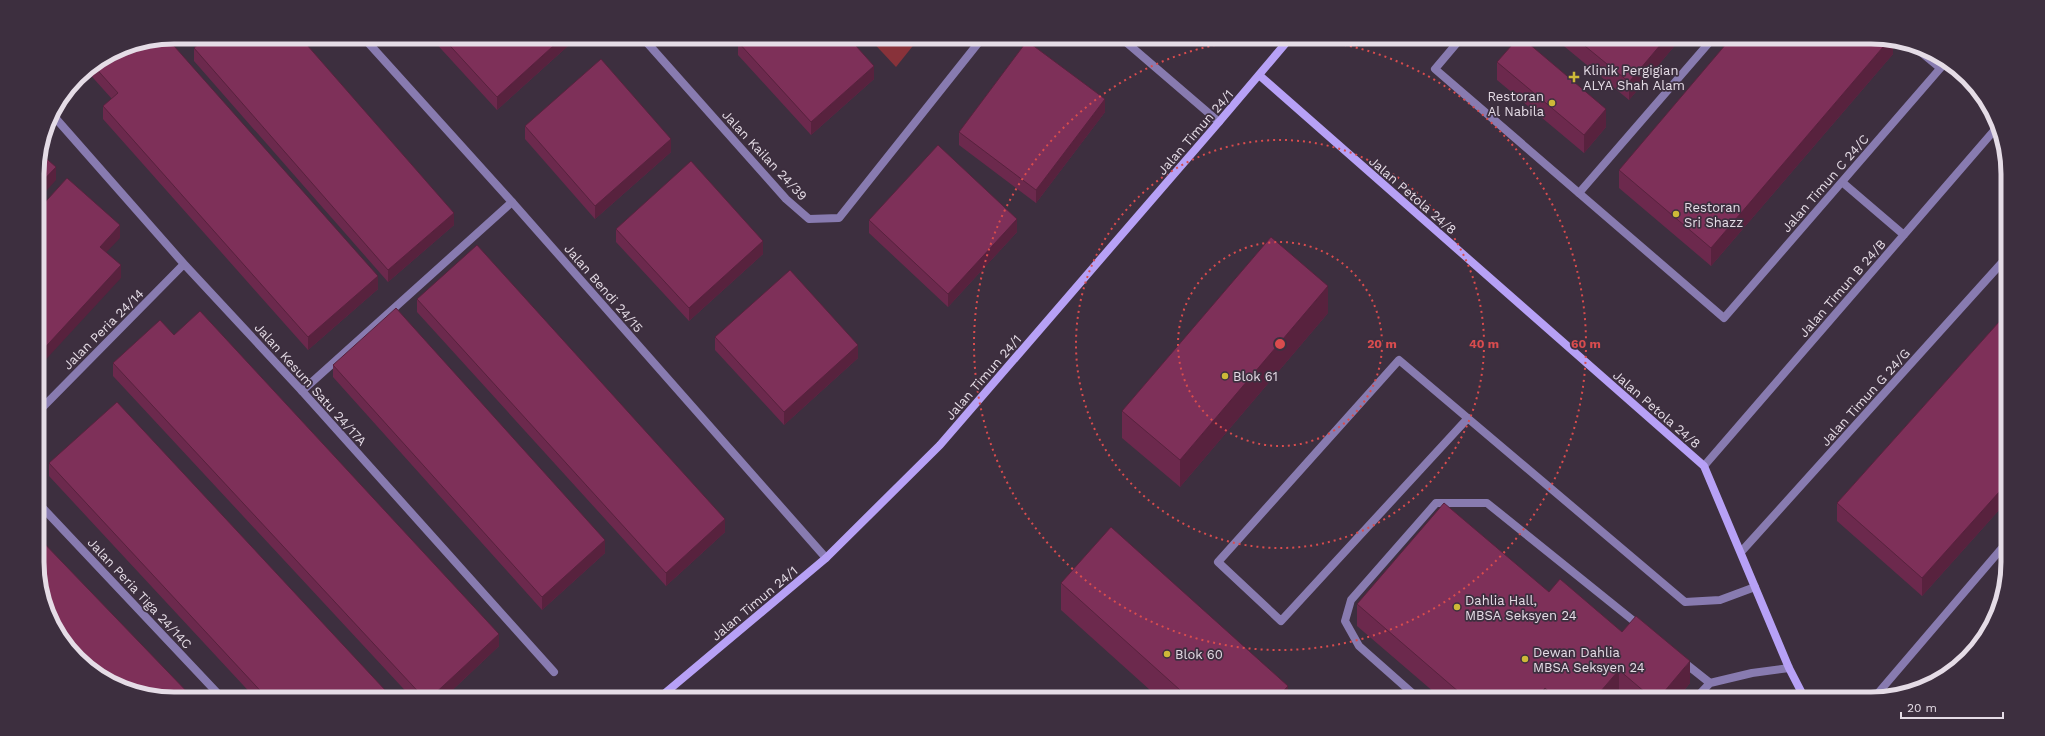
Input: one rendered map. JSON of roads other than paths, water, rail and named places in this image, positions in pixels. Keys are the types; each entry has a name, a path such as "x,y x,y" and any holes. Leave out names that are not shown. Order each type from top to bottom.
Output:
{"street":[{"name":"Jalan Bendi 24/15","path":"368,44 512,202 826,558"},
{"name":"Jalan Kailan 24/39","path":"648,44 786,200 809,219 839,218 977,44"},
{"path":"1128,44 1219,122"},
{"name":"Jalan Timun 24/1","path":"666,692 826,558 940,445 1285,44"},
{"path":"1456,44 1435,69 1579,193 1708,44"},
{"path":"1932,59 1942,66"},
{"name":"Jalan Timun C 24/C","path":"1579,193 1724,318 1942,66"},
{"name":"Jalan Petola 24/8","path":"1259,75 1704,466 1789,668 1802,692"},
{"name":"Jalan Kesum Satu 24/17A","path":"56,119 184,264 302,390 554,672"},
{"name":"Jalan Timun B 24/B","path":"1704,466 1994,131"},
{"path":"1842,182 1904,235"},
{"path":"302,390 512,202"},
{"name":"Jalan Peria 24/14","path":"44,406 184,264"},
{"name":"Jalan Timun G 24/G","path":"1741,552 2001,264"},
{"path":"1468,418 1281,621 1218,562 1399,360 1468,418 1685,602 1720,600 1755,587"},
{"path":"1411,692 1359,646 1345,621 1351,600 1436,503 1487,503 1648,633"},
{"name":"Jalan Peria Tiga 24/14C","path":"44,509 216,692"},
{"path":"1879,692 2001,549"},
{"path":"1673,653 1710,683"},
{"path":"1702,692 1710,683 1752,673 1789,668"}],"place":[{"name":"Klinik Pergigian ALYA Shah Alam","path":"1574,77"},
{"name":"Restoran Al Nabila","path":"1552,103"},
{"name":"Restoran Sri Shazz","path":"1676,214"},
{"name":"Blok 61","path":"1225,376"},
{"name":"Dahlia Hall, MBSA Seksyen 24","path":"1457,607"},
{"name":"Blok 60","path":"1167,654"},
{"name":"Dewan Dahlia MBSA Seksyen 24","path":"1525,659"}]}
